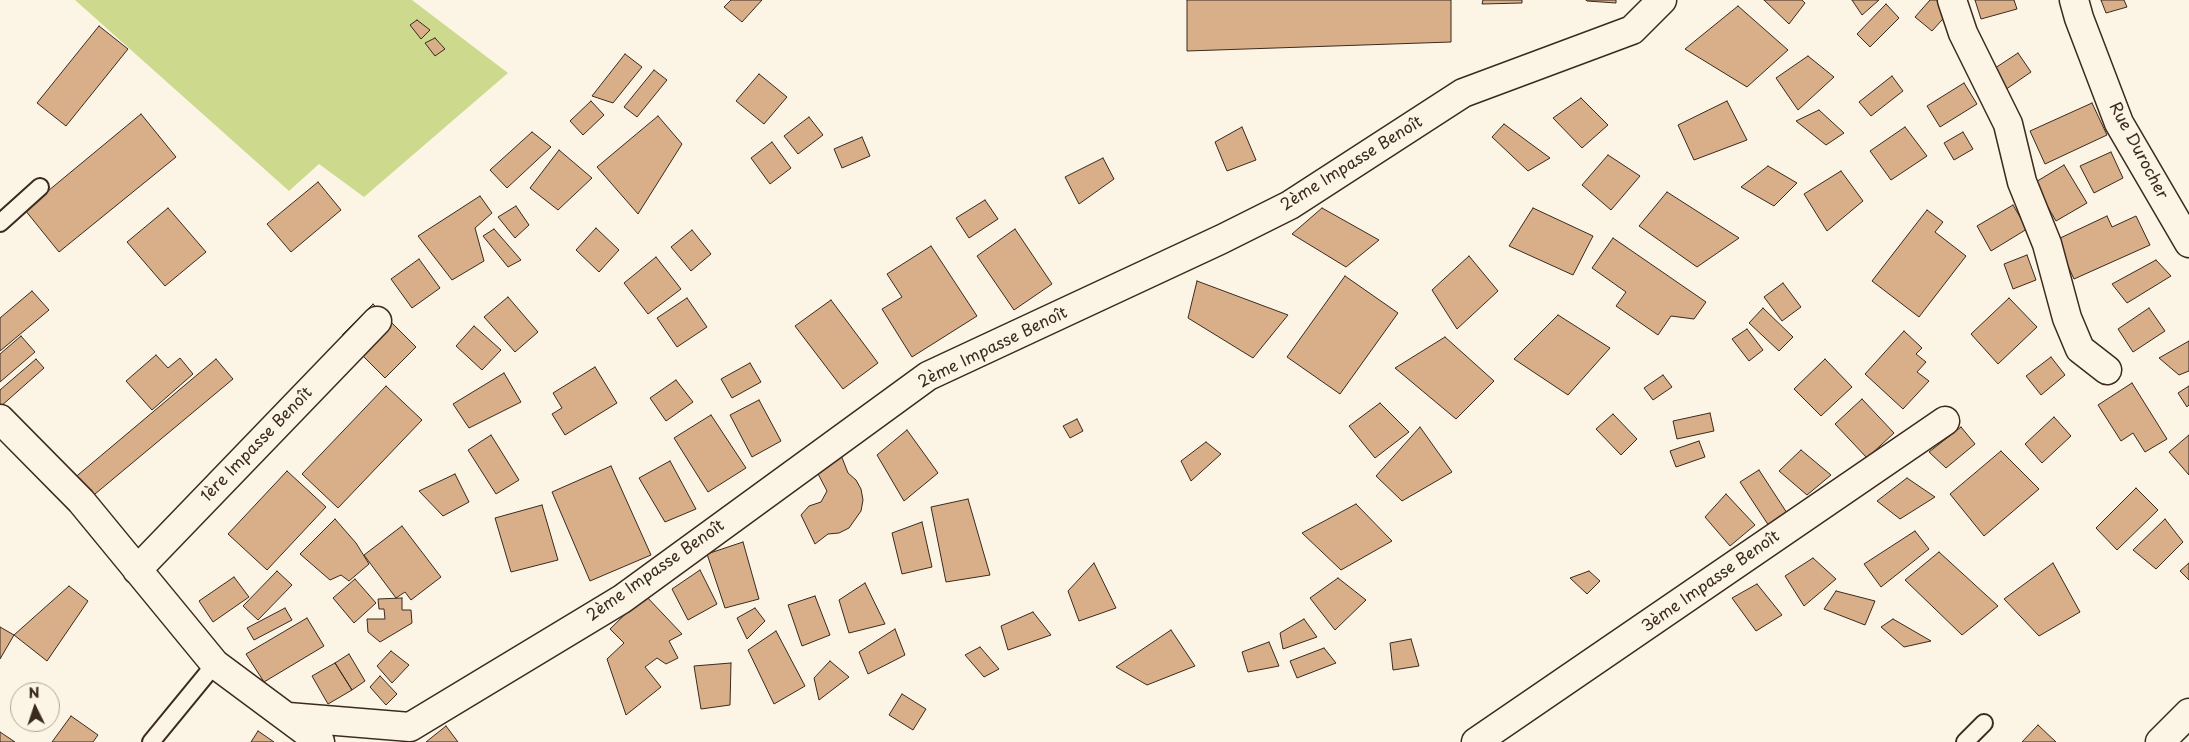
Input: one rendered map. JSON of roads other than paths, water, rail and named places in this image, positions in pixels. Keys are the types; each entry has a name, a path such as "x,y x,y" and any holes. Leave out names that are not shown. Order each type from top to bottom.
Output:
{"street":[{"name":"2ème Impasse Benoît","path":"288,717 410,727 622,599 928,376 1222,239 1290,205 1463,93 1632,30 1662,0"},
{"path":"1952,0 1962,34 2008,124 2022,182 2047,244 2067,318 2080,350 2107,370"},
{"name":"Rue Durocher","path":"2074,0 2119,123 2189,243"},
{"name":"1ère Impasse Benoît","path":"137,570 376,321"},
{"path":"0,419 81,501 214,664 320,742"},
{"name":"3ème Impasse Benoît","path":"1476,742 1945,421"},
{"path":"2160,742 2189,713"}],"lane":[{"path":"0,223 40,187"},
{"path":"151,742 214,664"},
{"path":"1965,742 1984,723"}]}
